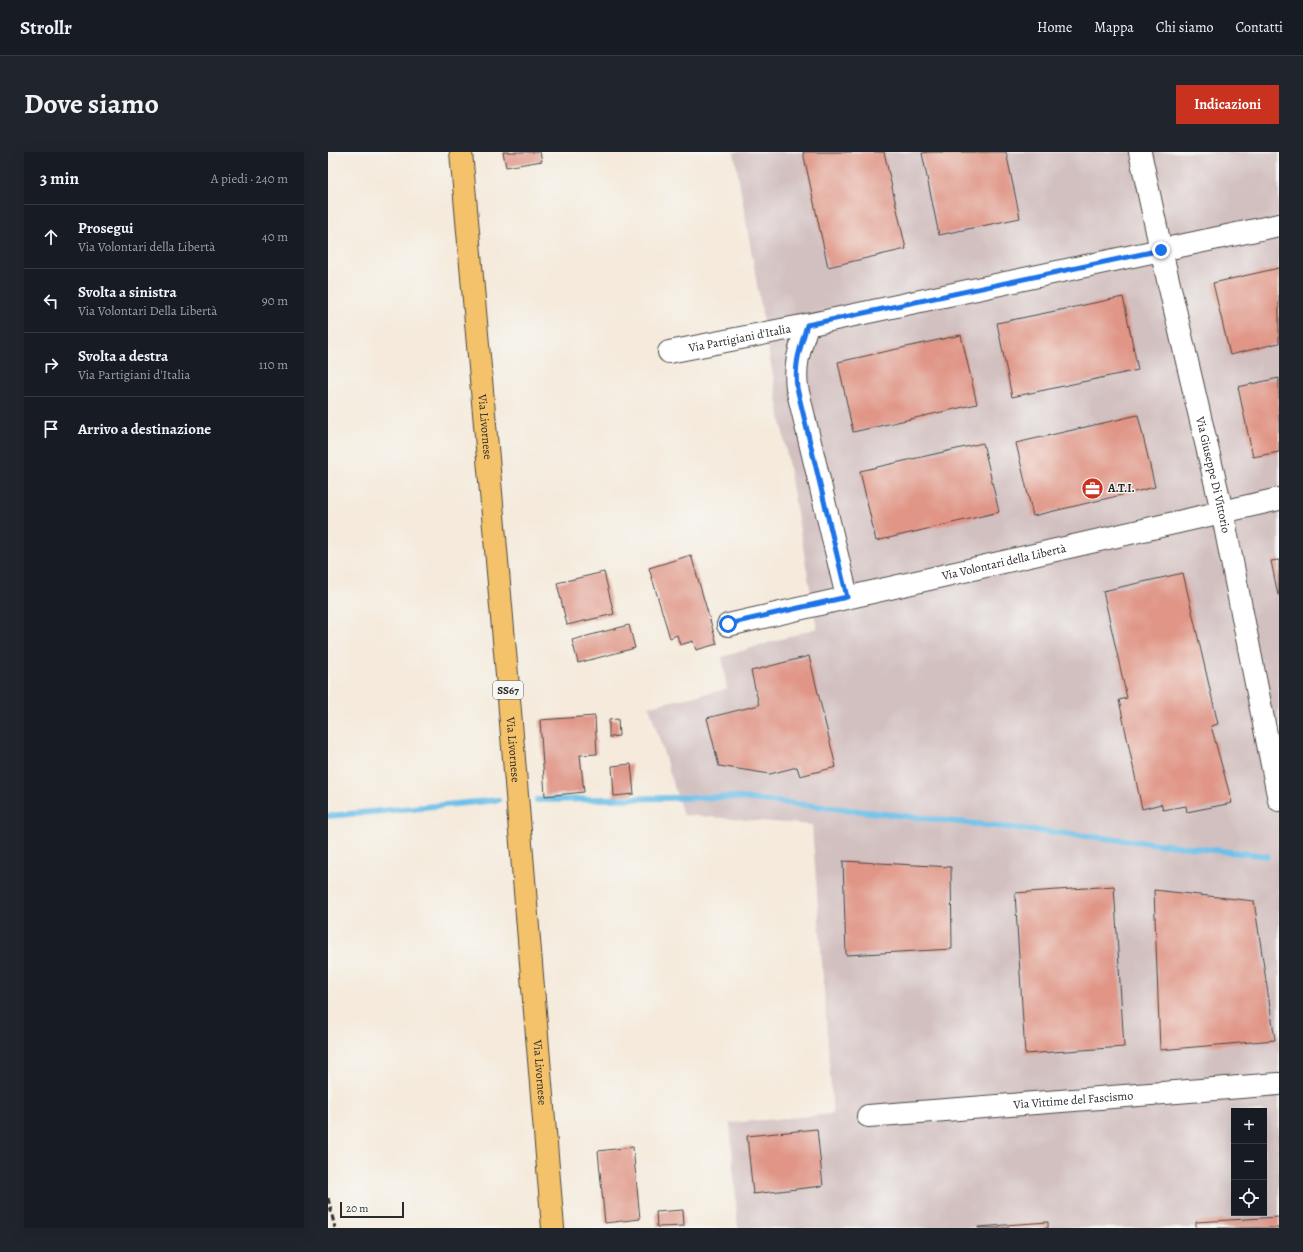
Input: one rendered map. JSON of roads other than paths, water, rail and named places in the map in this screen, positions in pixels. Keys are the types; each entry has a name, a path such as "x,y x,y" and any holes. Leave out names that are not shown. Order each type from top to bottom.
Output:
{"main road":[{"name":"Via Livornese","path":"461,152 505,648 553,1228"}],"street":[{"name":"Via Giuseppe Di Vittorio","path":"1140,152 1161,250 1222,511 1279,800"},
{"name":"Via Partigiani d'Italia","path":"669,352 807,325 1279,225"},
{"path":"807,325 795,367 797,388 847,597"},
{"name":"Via Volontari della Libertà","path":"728,624 1279,498"},
{"name":"Via Vittime del Fascismo","path":"868,1116 1279,1084"}],"waterway":[{"path":"537,800 732,797 1267,856"},
{"path":"328,816 498,800"}],"railway":[{"path":"328,1198 335,1228"}],"place":[{"name":"A.T.I.","path":"1093,488"}]}
